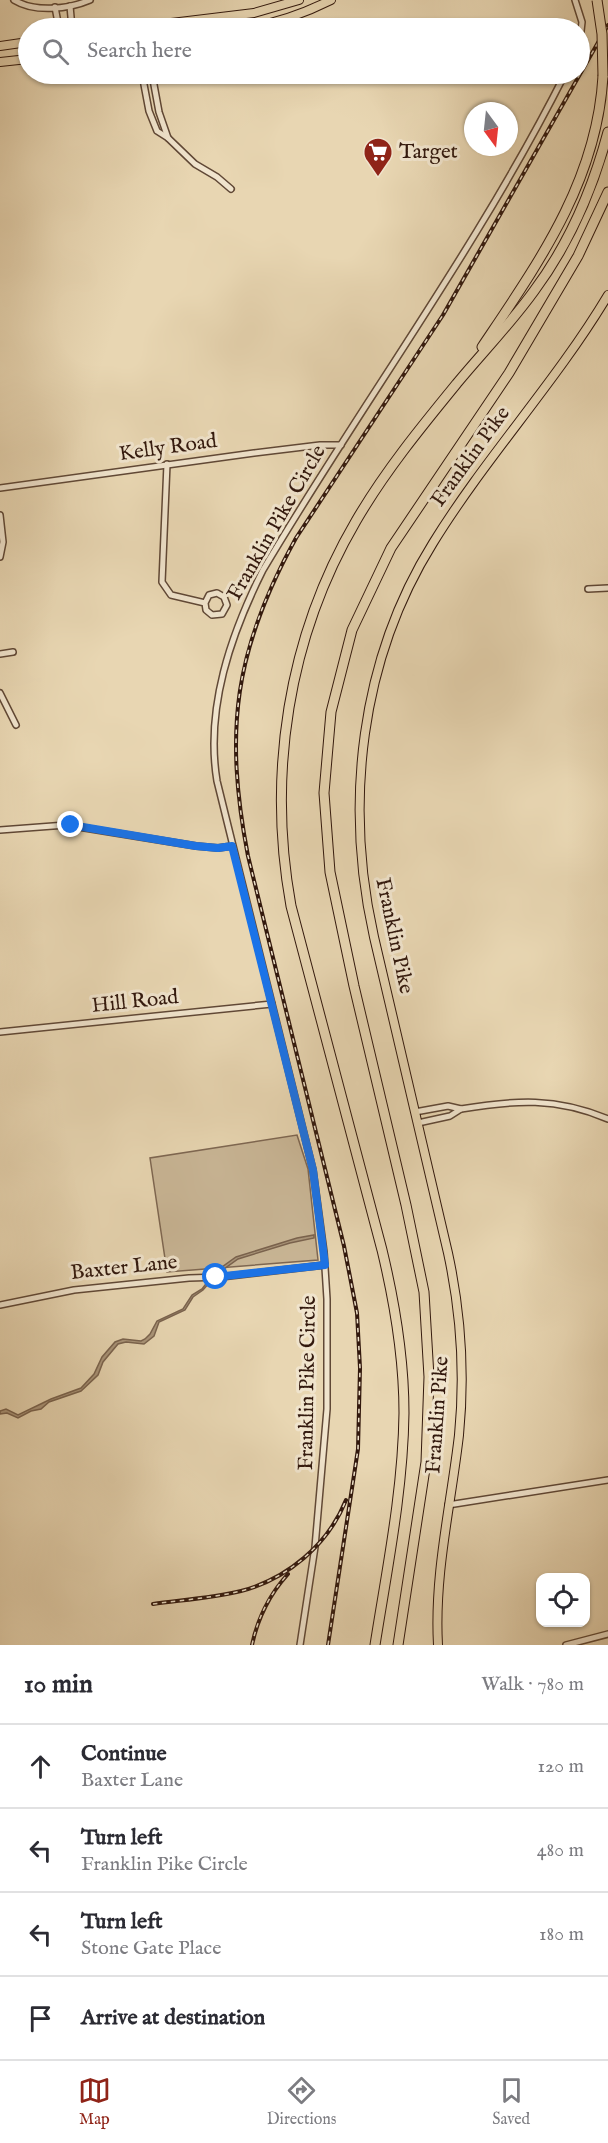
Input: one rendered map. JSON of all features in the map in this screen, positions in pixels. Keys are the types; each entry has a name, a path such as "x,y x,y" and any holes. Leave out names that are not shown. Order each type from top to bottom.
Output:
{"highway":[{"path":"459,381 527,282 564,215 591,147 603,76 602,34 597,0"},
{"path":"375,1645 402,1464 404,1411 400,1345 394,1303 382,1250 294,916 284,852 281,777 286,723 296,670 311,618 331,568 357,519 381,482 459,381 529,298 553,262 587,195 608,132"},
{"path":"398,1645 426,1462 429,1377 424,1301 404,1195 354,986 330,872 324,793 331,712 352,630 391,548 509,373 578,256 608,192"}],"main road":[{"path":"216,18 254,13 300,0"},
{"path":"291,18 331,0"},
{"path":"0,46 18,43"},
{"path":"0,63 18,60"},
{"name":"Franklin Pike","path":"438,1645 438,1585 460,1423 462,1373 460,1335 452,1270 374,937 362,866 360,784 363,744 380,663 400,607 432,545 466,493 585,331 608,295"}],"street":[{"path":"14,0 25,5 56,8 90,0"},
{"path":"575,0 581,18"},
{"path":"70,6 71,18"},
{"path":"56,8 58,18"},
{"path":"144,84 148,111 157,131 168,138 195,164 217,177 231,189"},
{"path":"154,84 159,112 168,138"},
{"name":"Franklin Pike Circle","path":"300,1645 315,1547 324,1464 328,1377 325,1265 313,1170 217,781 214,760 218,707 228,653 240,618 264,570 487,217 560,84"},
{"name":"Kelly Road","path":"0,488 167,464 320,445 341,445"},
{"path":"167,464 162,582 168,593 175,597 205,603"},
{"path":"0,515 0,557"},
{"path":"588,590 608,588"},
{"path":"217,593 225,598 227,605 223,613 214,615 207,611 205,603 209,595 217,593"},
{"path":"0,654 13,652"},
{"path":"0,693 16,725"},
{"path":"0,830 66,825 196,846 218,848 232,846"},
{"name":"Hill Road","path":"0,1032 272,1004"},
{"path":"415,1112 448,1106 461,1109 526,1101 579,1110 608,1119"},
{"path":"418,1124 450,1116 461,1109"},
{"name":"Baxter Lane","path":"0,1305 74,1290 325,1265"},
{"path":"448,1505 608,1480"},
{"path":"566,1645 608,1634"}],"shaded area":[{"path":"297,1135 308,1169 318,1260 167,1272 150,1158"},
{"path":"314,1235 314,1238 238,1259 217,1274 203,1290 193,1297 185,1310 159,1322 154,1336 144,1344 126,1342 118,1344 103,1362 98,1375 81,1391 49,1402 41,1409 18,1418 7,1413 0,1414 0,1411 6,1409 18,1415 81,1388 94,1374 102,1357 115,1342 123,1339 141,1341 145,1339 157,1321 183,1309 192,1295 202,1289 215,1272 236,1257"}],"railway":[{"path":"590,57 608,25"},
{"path":"328,1645 358,1449 360,1368 357,1313 344,1246 248,856 237,769 236,730 240,692 247,655 259,617 296,538 443,315 574,84"},
{"path":"153,1604 241,1591 274,1578 290,1569 317,1545 328,1532 346,1500"},
{"path":"252,1645 265,1607 288,1574"}],"place":[{"name":"Target","path":"378,178"}],"route":[{"path":"71,825 196,846 218,848 232,846 313,1170 325,1265 216,1277"}]}
